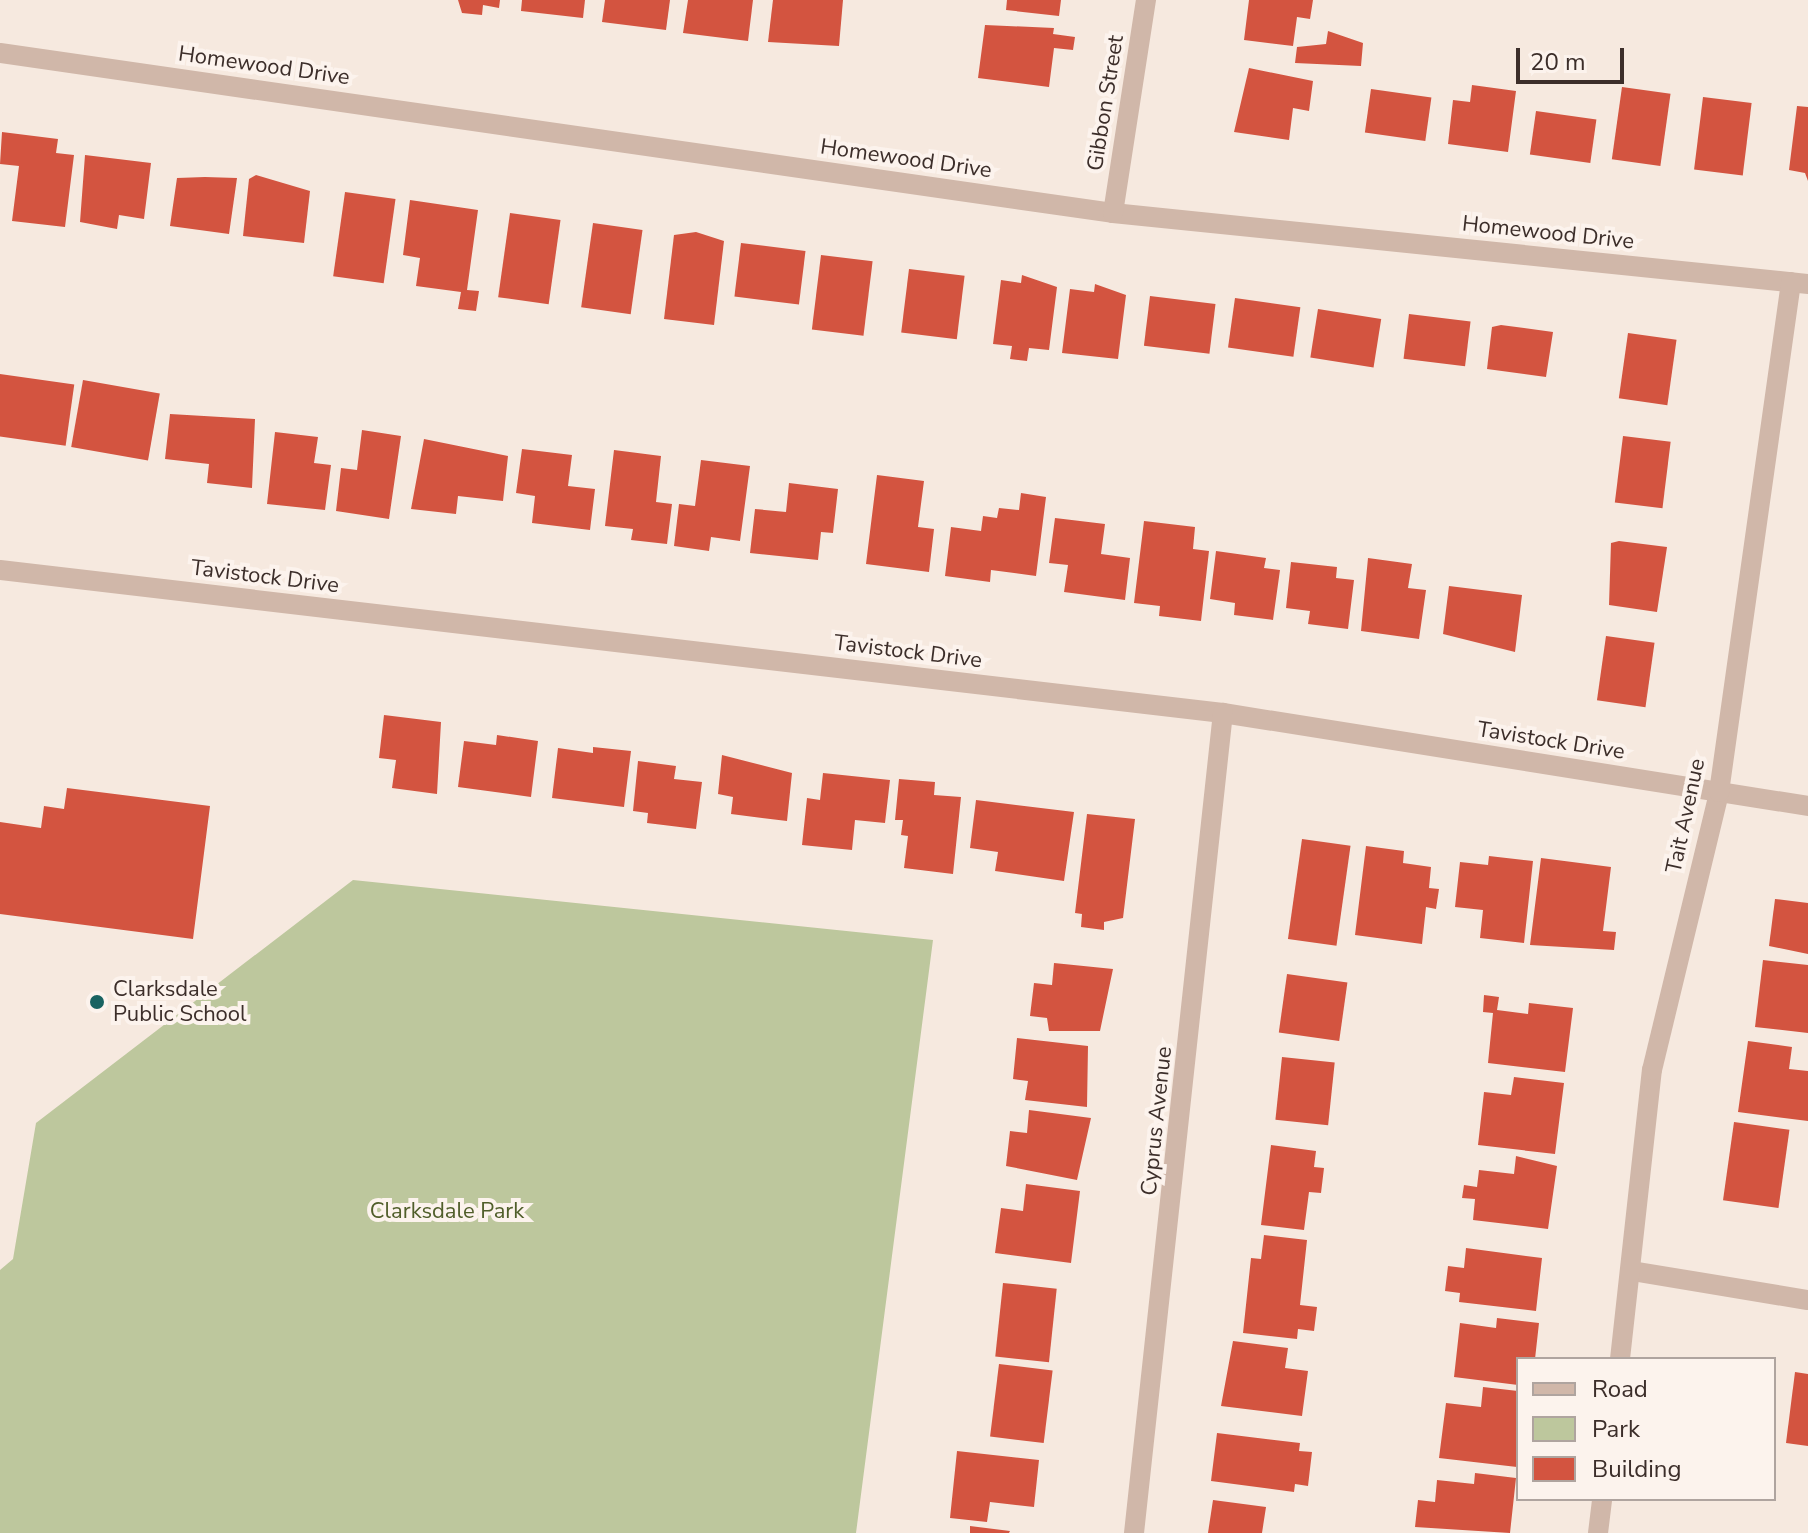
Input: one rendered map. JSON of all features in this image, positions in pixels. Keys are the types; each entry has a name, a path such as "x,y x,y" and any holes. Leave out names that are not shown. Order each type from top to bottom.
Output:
{"street":[{"name":"Gibbon Street","path":"1113,213 1146,0"},
{"name":"Homewood Drive","path":"0,53 1113,213 1800,283"},
{"name":"Tait Avenue","path":"1620,1357 1652,1070 1719,792 1800,283"},
{"name":"Tavistock Drive","path":"0,570 1223,713 1808,806"},
{"name":"Cyprus Avenue","path":"1134,1533 1223,713"},
{"path":"1632,1271 1808,1300"},
{"path":"1598,1533 1602,1501"}],"green space":[{"name":"Clarksdale Park","path":"353,880 933,940 856,1533 0,1533 0,1270 13,1259 36,1123"}],"building":[{"path":"458,0 500,0 499,8 483,5 482,15 462,13"},
{"path":"522,0 585,0 583,18 521,11"},
{"path":"605,0 670,0 666,30 602,22"},
{"path":"688,0 753,0 748,41 683,33"},
{"path":"773,0 843,0 839,46 768,42"},
{"path":"1007,0 1061,0 1059,16 1006,10"},
{"path":"1249,0 1313,0 1310,19 1297,17 1293,46 1244,40"},
{"path":"985,25 1054,28 1053,34 1075,37 1073,50 1054,48 1049,87 978,78"},
{"path":"1328,31 1363,43 1361,66 1295,63 1297,47 1326,44"},
{"path":"1249,68 1313,81 1309,111 1293,108 1289,140 1234,132"},
{"path":"1472,85 1516,91 1508,152 1448,144 1453,100 1470,102"},
{"path":"1622,87 1671,94 1660,166 1612,159"},
{"path":"1371,89 1431,97 1425,141 1365,133"},
{"path":"1703,97 1752,103 1743,175 1694,169"},
{"path":"1797,106 1808,107 1808,181 1805,173 1789,170"},
{"path":"1536,111 1596,119 1590,163 1530,155"},
{"path":"2,132 58,139 56,153 74,155 65,227 12,221 19,166 0,164"},
{"path":"85,155 151,163 144,219 119,215 117,229 80,222"},
{"path":"256,175 310,191 304,243 243,236 249,179"},
{"path":"177,178 237,178 229,234 170,226"},
{"path":"345,192 396,199 384,283 333,276"},
{"path":"410,200 478,210 467,290 479,291 476,311 458,309 461,292 416,286 420,258 403,255"},
{"path":"510,213 561,220 549,304 498,297"},
{"path":"593,223 643,230 631,314 581,307"},
{"path":"696,232 724,241 714,325 664,319 674,235"},
{"path":"741,243 806,251 799,305 734,297"},
{"path":"821,255 873,261 863,336 812,329"},
{"path":"909,269 965,276 957,339 901,333"},
{"path":"1022,275 1057,287 1049,350 1029,348 1027,361 1010,359 1012,346 993,344 1001,280 1021,283"},
{"path":"1095,284 1126,295 1118,359 1062,353 1070,289 1094,292"},
{"path":"1150,296 1216,304 1209,354 1144,346"},
{"path":"1235,298 1300,307 1293,357 1228,348"},
{"path":"1318,309 1381,319 1374,367 1310,357"},
{"path":"1409,314 1471,322 1465,366 1404,359"},
{"path":"1501,325 1553,332 1546,377 1487,369 1492,327"},
{"path":"1628,333 1677,340 1667,405 1619,398"},
{"path":"0,374 74,384 66,446 0,437"},
{"path":"83,380 160,394 148,461 71,447"},
{"path":"170,414 255,419 252,488 207,483 209,464 165,459"},
{"path":"362,430 401,436 389,519 336,511 341,468 357,470"},
{"path":"275,432 318,437 314,463 331,465 325,510 267,504"},
{"path":"1623,436 1671,442 1662,508 1615,503"},
{"path":"424,439 508,456 503,501 458,496 456,514 411,509"},
{"path":"522,449 572,455 568,486 595,489 590,530 532,523 535,496 516,493"},
{"path":"614,450 661,456 656,502 672,504 667,544 631,540 633,529 605,526"},
{"path":"701,460 750,466 740,541 711,537 709,551 674,546 679,504 695,506"},
{"path":"877,475 924,481 918,527 934,529 929,572 866,564"},
{"path":"789,483 838,489 833,533 821,532 818,560 750,553 755,509 786,512"},
{"path":"1021,493 1046,497 1036,576 991,570 990,582 945,576 951,527 981,531 983,516 997,518 999,508 1019,510"},
{"path":"1055,518 1105,524 1101,554 1130,558 1125,600 1064,592 1068,565 1049,563"},
{"path":"1144,521 1195,527 1193,549 1209,551 1201,621 1159,616 1160,606 1134,603"},
{"path":"1619,541 1667,547 1657,612 1609,605 1611,543"},
{"path":"1216,551 1266,558 1264,568 1280,570 1273,620 1234,615 1235,603 1210,599"},
{"path":"1368,558 1412,564 1408,588 1426,590 1419,639 1361,631"},
{"path":"1291,562 1337,567 1336,578 1354,580 1348,629 1308,624 1310,611 1286,608"},
{"path":"1449,586 1522,595 1515,652 1443,634"},
{"path":"1606,636 1655,643 1645,707 1597,700"},
{"path":"384,715 441,722 437,794 392,788 396,760 379,758"},
{"path":"497,735 538,741 531,797 458,787 464,741 496,745"},
{"path":"593,747 631,751 624,807 552,798 558,748 593,753"},
{"path":"722,755 792,773 787,821 731,814 733,797 718,794"},
{"path":"638,761 676,766 674,779 702,782 696,829 647,823 648,813 633,811"},
{"path":"823,773 890,780 885,823 855,820 852,850 802,845 807,798 820,800"},
{"path":"899,779 935,782 934,795 961,797 953,874 904,868 908,836 901,835 903,820 895,820"},
{"path":"67,788 210,806 193,939 0,914 0,822 41,828 44,806 64,809"},
{"path":"976,800 1074,812 1064,881 995,871 998,852 970,848"},
{"path":"1087,814 1135,819 1123,918 1104,922 1104,930 1081,927 1082,914 1075,913"},
{"path":"1302,839 1351,846 1336,946 1288,939"},
{"path":"1366,846 1404,851 1403,863 1431,867 1429,888 1439,889 1436,909 1426,907 1422,944 1355,935"},
{"path":"1489,856 1533,861 1524,943 1480,938 1483,910 1455,907 1460,862 1488,865"},
{"path":"1541,858 1611,867 1603,931 1616,932 1614,950 1530,945"},
{"path":"1775,899 1808,903 1808,954 1769,946"},
{"path":"1763,960 1808,965 1808,1033 1755,1027"},
{"path":"1054,963 1113,969 1100,1031 1049,1031 1047,1018 1030,1016 1034,983 1052,985"},
{"path":"1287,974 1347,982 1339,1041 1279,1032"},
{"path":"1484,995 1499,997 1497,1010 1528,1014 1529,1003 1573,1008 1565,1072 1488,1063 1493,1013 1483,1012"},
{"path":"1017,1038 1088,1046 1087,1107 1025,1100 1028,1081 1013,1079"},
{"path":"1748,1041 1792,1047 1789,1069 1808,1071 1808,1121 1738,1112"},
{"path":"1282,1057 1335,1063 1328,1125 1275,1120"},
{"path":"1514,1077 1564,1083 1555,1154 1478,1145 1484,1092 1511,1095"},
{"path":"1029,1110 1091,1118 1077,1180 1006,1166 1010,1131 1027,1133"},
{"path":"1734,1122 1789,1130 1778,1208 1723,1200"},
{"path":"1271,1145 1316,1151 1314,1167 1324,1168 1321,1193 1309,1192 1304,1230 1261,1225"},
{"path":"1516,1156 1557,1166 1548,1229 1473,1220 1475,1199 1462,1198 1464,1185 1477,1187 1479,1170 1514,1174"},
{"path":"1026,1184 1080,1191 1071,1263 995,1253 1001,1208 1023,1211"},
{"path":"1264,1235 1307,1240 1300,1305 1317,1307 1314,1331 1298,1329 1297,1339 1243,1333 1251,1258 1261,1259"},
{"path":"1466,1248 1542,1258 1536,1311 1459,1302 1460,1293 1445,1291 1448,1266 1464,1268"},
{"path":"1003,1283 1057,1289 1049,1362 995,1357"},
{"path":"1497,1318 1539,1323 1535,1357 1516,1357 1516,1385 1454,1377 1460,1323 1496,1328"},
{"path":"1233,1341 1288,1348 1285,1368 1308,1371 1302,1416 1221,1406"},
{"path":"999,1364 1053,1371 1044,1443 990,1436"},
{"path":"1795,1372 1808,1374 1808,1446 1786,1443"},
{"path":"1483,1387 1516,1391 1516,1467 1439,1458 1446,1403 1481,1407"},
{"path":"1217,1433 1300,1443 1299,1451 1312,1452 1308,1486 1295,1484 1294,1492 1211,1481"},
{"path":"957,1451 1039,1460 1034,1507 990,1502 987,1522 950,1518"},
{"path":"1475,1473 1516,1478 1510,1533 1415,1527 1418,1500 1435,1502 1437,1480 1474,1484"},
{"path":"1213,1500 1266,1507 1262,1533 1208,1533"},
{"path":"970,1526 1010,1531 970,1533"}],"place":[{"name":"Clarksdale Public School","path":"97,1002"}]}
